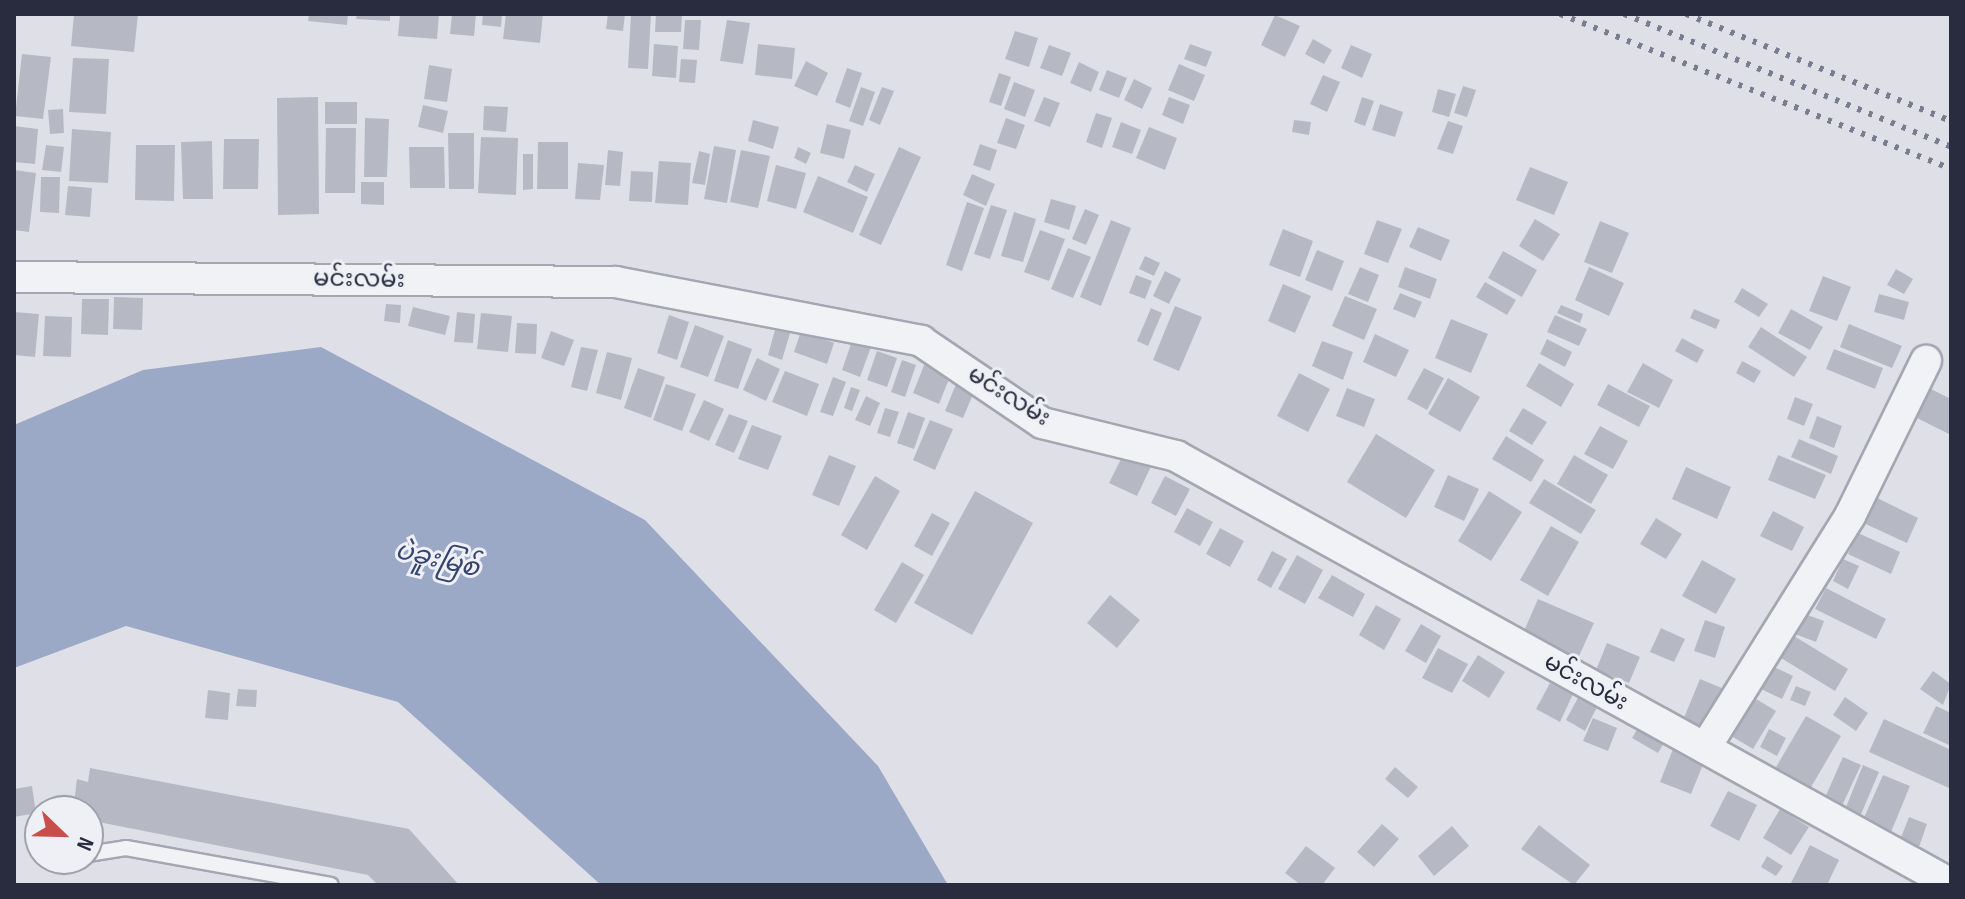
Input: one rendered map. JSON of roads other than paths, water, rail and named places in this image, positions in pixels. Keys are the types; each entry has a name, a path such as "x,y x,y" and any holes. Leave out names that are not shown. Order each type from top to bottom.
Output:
{"street":[{"name":"မင်းလမ်း","path":"14,277 616,282 921,341 1042,423 1176,456 1951,884"},
{"path":"1705,748 1850,516 1926,361"}],"lane":[{"path":"104,851 126,848 331,885"}],"water":[{"name":"ပဲခူးမြစ်","path":"321,347 645,520 878,766 948,885 601,885 398,702 126,626 14,668 14,425 143,370"}],"railway":[{"path":"1560,14 1951,169"},
{"path":"1624,14 1951,147"},
{"path":"1686,14 1951,121"}]}
